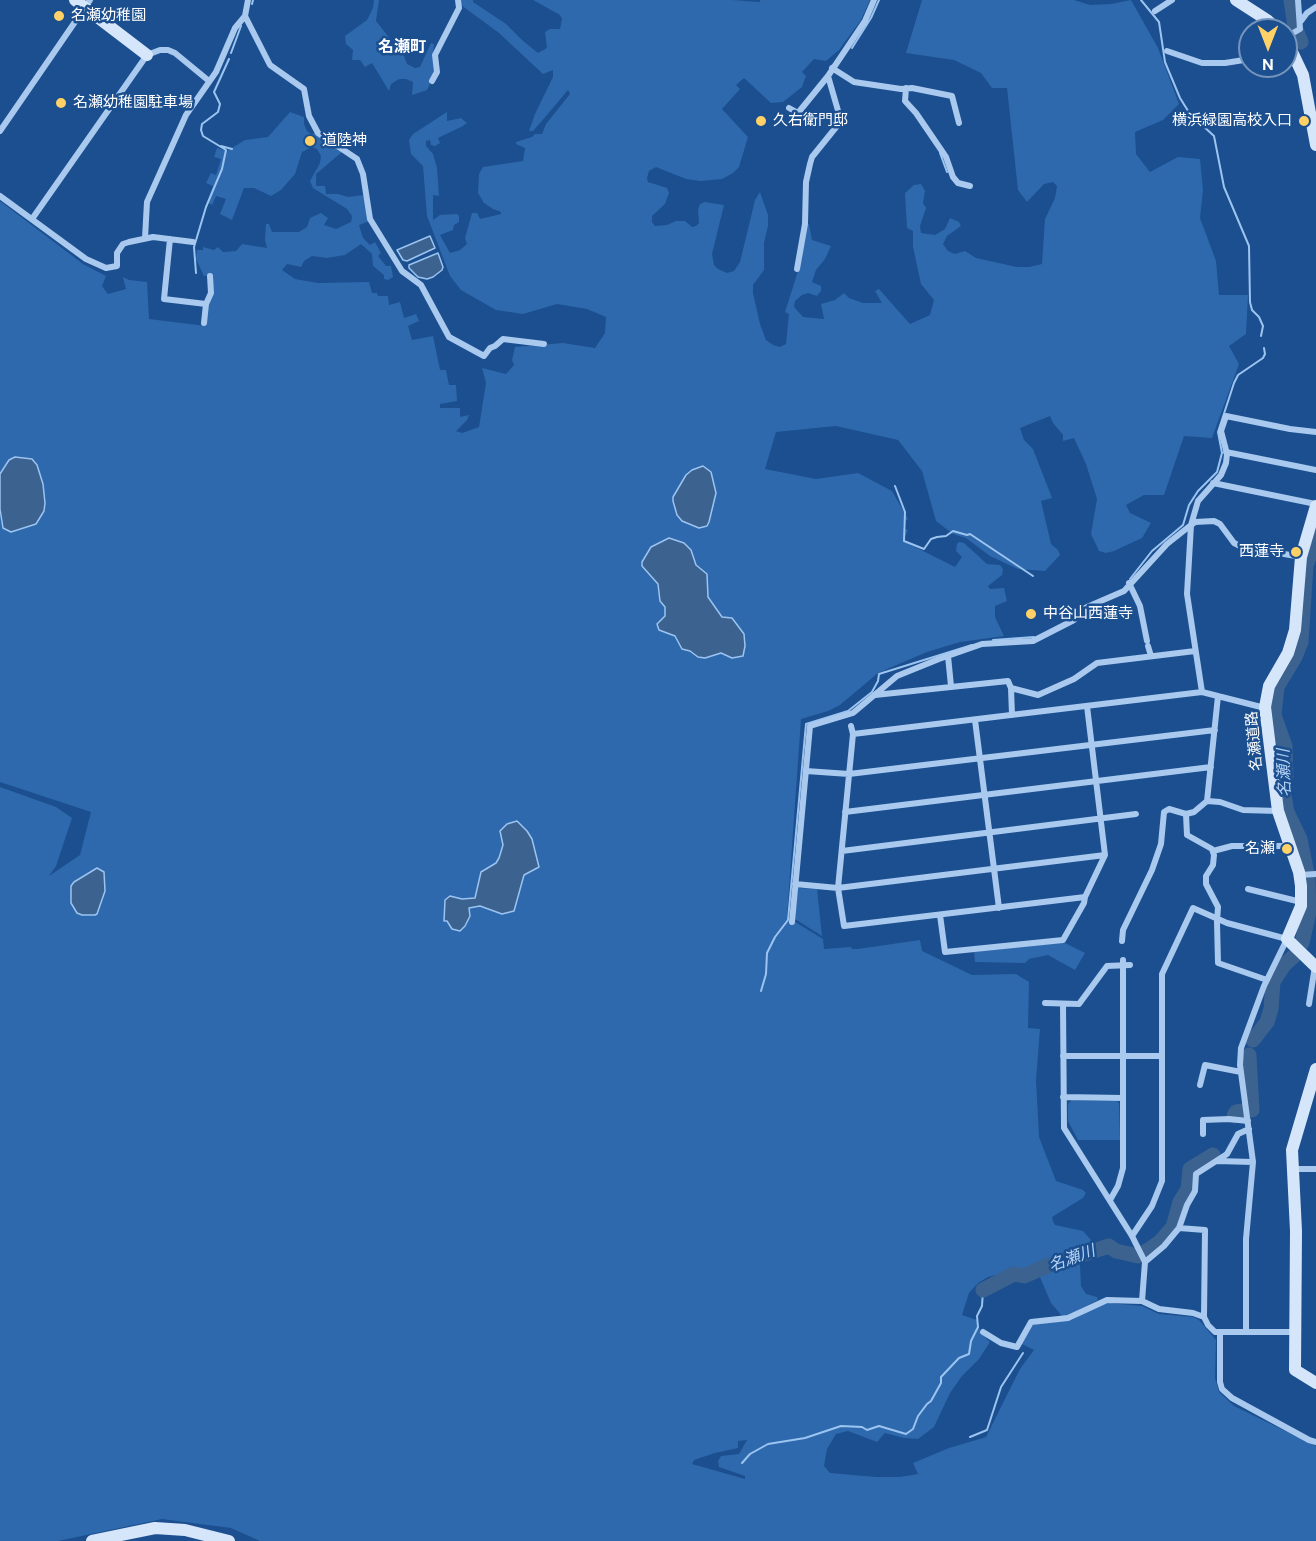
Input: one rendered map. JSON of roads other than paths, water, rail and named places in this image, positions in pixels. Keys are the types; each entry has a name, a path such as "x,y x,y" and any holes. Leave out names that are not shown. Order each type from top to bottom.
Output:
{"street":[{"path":"145,238 147,202 186,115 216,72 235,28 245,16 248,0"},
{"path":"432,81 437,72 435,55 459,8 458,0"},
{"path":"789,108 798,113 828,76 865,21 874,0"},
{"path":"1155,11 1172,0"},
{"path":"1236,0 1264,18"},
{"path":"1298,0 1301,21 1298,30"},
{"path":"0,131 84,2 147,55"},
{"path":"1301,21 1316,7"},
{"path":"245,16 270,65 304,89 309,116 318,133 357,159 363,174 370,219 402,271 421,285 449,337 484,356 490,348 503,339 544,344"},
{"path":"32,219 147,55 160,50 176,53 209,81"},
{"path":"1167,51 1202,63 1238,61"},
{"path":"1298,63 1303,75 1316,145"},
{"path":"832,68 854,81 873,86 885,85 952,96 959,123"},
{"path":"797,269 806,224 806,182 812,157 841,121 828,76"},
{"path":"906,88 905,101 921,119 946,157 953,177 958,183 970,186"},
{"path":"0,196 86,259 106,268 117,266 117,253 123,244 145,238 193,242"},
{"path":"170,239 164,299 206,304"},
{"path":"204,322 206,304 211,293 210,276"},
{"path":"1202,692 1187,594 1191,525 1198,501 1221,475 1226,463 1221,431 1227,416 1316,432"},
{"path":"1226,452 1316,470"},
{"path":"1213,483 1316,505"},
{"name":"名瀬道路","path":"1287,939 1298,916 1308,874 1290,846 1278,811 1265,708 1269,686 1288,653 1295,630 1301,557 1316,505"},
{"path":"792,922 810,726 849,716 897,676 982,644 1033,641 1074,620 1087,607 1124,591 1167,544 1195,522 1214,521 1221,524 1234,543 1240,546 1301,557"},
{"path":"1129,583 1140,606 1151,656"},
{"path":"1011,688 1038,695 1074,679 1097,663 1195,651"},
{"path":"948,656 951,686"},
{"path":"875,695 1008,681 1011,688 1012,715"},
{"path":"853,735 1202,692 1265,708"},
{"path":"1122,941 1123,930 1152,870 1161,844 1162,812 1169,809 1186,814 1194,812 1207,801 1218,696"},
{"path":"940,915 945,952 1063,940 1084,903 1106,855 1087,706"},
{"path":"975,720 999,908"},
{"path":"851,726 853,735 838,888 844,926 1085,897"},
{"path":"806,771 849,774 1215,729"},
{"path":"845,812 1211,767"},
{"path":"1207,801 1220,802 1243,810 1278,811"},
{"path":"842,851 1136,814"},
{"path":"1186,814 1187,835 1213,851 1213,865 1206,876 1206,885 1218,907 1218,963 1267,980"},
{"path":"1213,851 1232,846 1290,846"},
{"path":"795,884 838,888 1106,855"},
{"path":"1248,889 1301,903"},
{"path":"1132,1236 1152,1206 1162,1181 1161,970 1192,908 1218,919 1287,939 1315,966 1309,1004"},
{"path":"1246,1332 1246,1239 1253,1162 1240,1057 1243,1038 1287,939"},
{"path":"1045,1003 1079,1004 1107,966 1125,963 1122,1177 1110,1200"},
{"path":"1063,1004 1064,1128 1132,1236 1144,1262 1142,1301"},
{"path":"1063,1056 1162,1056"},
{"path":"1200,1085 1206,1065 1241,1072"},
{"path":"1316,1069 1292,1150 1295,1370 1316,1383"},
{"path":"1064,1097 1123,1098"},
{"path":"1203,1134 1203,1120 1248,1121"},
{"path":"1144,1262 1164,1246 1179,1228 1195,1191 1196,1174 1227,1154 1238,1134 1249,1129"},
{"path":"1216,1161 1253,1162"},
{"path":"1294,1170 1316,1169"},
{"path":"1179,1228 1205,1230 1204,1317 1215,1332 1295,1332"},
{"path":"983,1332 1001,1342 1017,1347 1031,1322 1068,1318 1107,1300 1142,1301 1159,1309 1193,1312 1204,1317"},
{"path":"1221,1332 1220,1382 1222,1389 1232,1398 1316,1443"},
{"path":"92,1541 155,1528 185,1530 229,1541"}],"waterway":[{"path":"252,4 253,0"},
{"path":"852,48 871,18 879,0"},
{"path":"1141,0 1159,22 1165,62 1180,98 1190,114 1214,136 1224,187 1249,246 1250,302 1252,310 1259,317 1263,326 1261,336"},
{"name":"名瀬川","path":"1291,0 1295,27 1301,42"},
{"path":"231,53 241,26"},
{"path":"196,273 194,247 206,207 222,169 226,150 203,136 201,130 202,124 218,112 220,104 214,92 229,59"},
{"path":"221,146 232,149"},
{"path":"940,153 947,172"},
{"path":"1130,579 1152,551 1183,525 1189,505 1198,491 1217,472 1222,453 1218,432 1234,383 1238,375 1263,358 1264,348"},
{"path":"895,486 905,512 904,541 924,549 931,539 946,536 953,531 970,534 1033,576"},
{"name":"名瀬川","path":"1302,943 1309,912 1308,878 1300,839 1287,812 1283,790 1286,777 1285,746 1274,715 1277,687 1301,642 1306,566 1316,536"},
{"path":"1076,614 1084,606"},
{"path":"993,640 1034,637"},
{"path":"761,991 766,974 767,953 775,937 788,920 806,724 848,711 872,692 879,674 972,645"},
{"name":"名瀬川","path":"1253,1040 1267,1022 1271,1009 1273,982 1284,965 1294,956"},
{"name":"名瀬川","path":"1249,1055 1251,1110"},
{"name":"名瀬川","path":"1234,1116 1236,1112 1241,1111"},
{"name":"名瀬川","path":"983,1290 1014,1274 1024,1276 1109,1246 1116,1251 1138,1256 1150,1249 1160,1242 1173,1227 1180,1202 1188,1189 1190,1169 1213,1155"},
{"path":"742,1463 750,1454 768,1444 805,1438 841,1426 862,1427 867,1430 879,1426 906,1434 913,1429 918,1416 931,1401 941,1383 941,1377 959,1358 969,1354 971,1341 978,1327 977,1316 982,1306 983,1290"},
{"path":"970,1437 987,1430 1001,1387 1023,1353"}],"place":[{"name":"名瀬幼稚園","path":"59,16"},
{"name":"名瀬幼稚園駐車場","path":"61,103"},
{"name":"久右衛門邸","path":"761,121"},
{"name":"横浜緑園高校入口","path":"1304,121"},
{"name":"道陸神","path":"310,141"},
{"name":"西蓮寺","path":"1296,552"},
{"name":"中谷山西蓮寺","path":"1031,614"},
{"name":"名瀬","path":"1287,849"}],"district":[{"name":"名瀬町","path":"402,48"}]}
